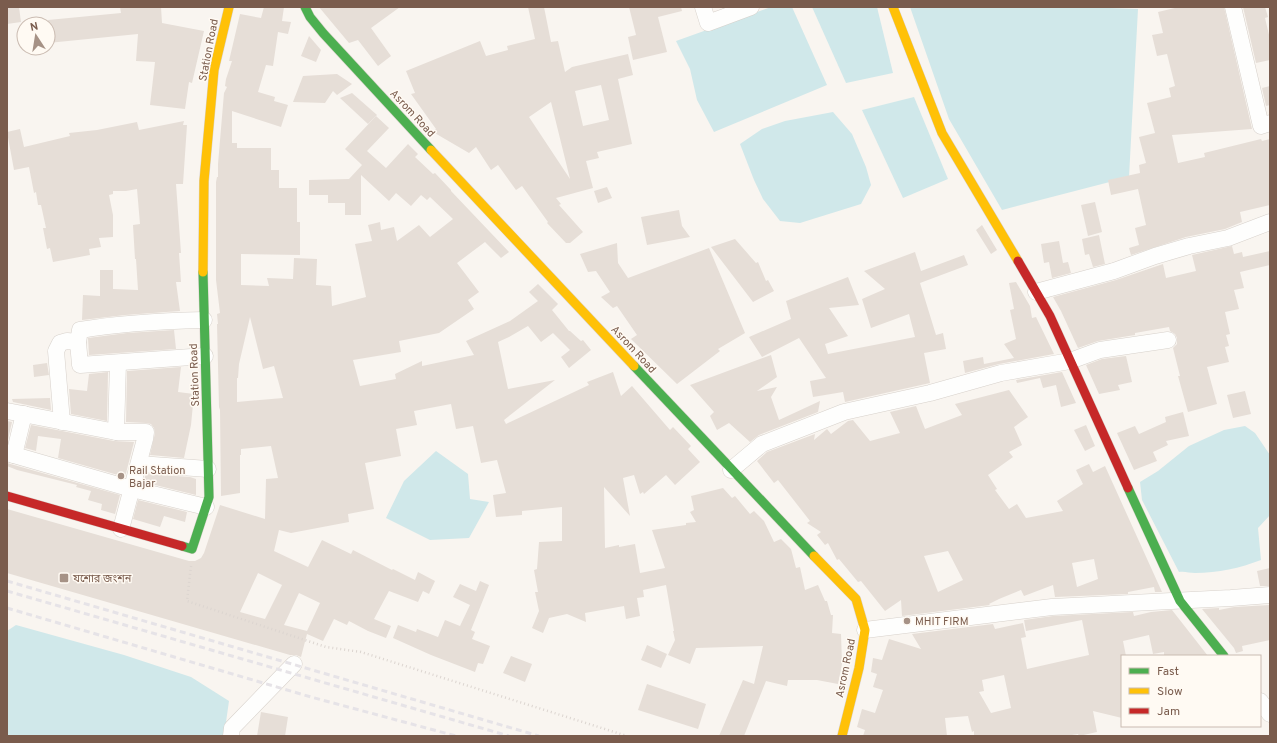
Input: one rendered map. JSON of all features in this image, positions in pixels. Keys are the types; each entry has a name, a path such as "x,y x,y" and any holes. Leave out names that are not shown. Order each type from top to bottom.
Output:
{"street":[{"name":"Station Road","path":"192,549 209,497 203,284 204,181 214,70 229,7"},
{"name":"Asrom Road","path":"305,7 310,17 323,33 438,158 732,470 856,599 865,630 859,668 842,736"},
{"path":"703,7 708,23 751,7"},
{"path":"893,7 942,133 1050,316 1180,601 1223,655"},
{"path":"1233,7 1261,126 1270,123"},
{"path":"1036,292 1114,271 1155,256 1189,246 1228,238 1270,222"},
{"path":"204,320 111,325 80,330 78,342 80,365 205,356"},
{"path":"732,470 762,444 844,412 930,393 1001,373 1070,361 1100,350 1168,340"},
{"path":"62,422 56,351 60,343 67,341 78,342"},
{"path":"116,432 118,363"},
{"path":"7,411 116,432 146,432 146,439 121,529"},
{"path":"24,414 10,454 132,489 206,507"},
{"path":"139,464 208,469"},
{"path":"7,496 192,549"},
{"path":"865,630 1052,607 1270,595"},
{"path":"231,736 232,728 294,664"},
{"path":"1261,702 1270,714"}],"path":[{"path":"192,549 187,601 326,647 361,652 627,736"}],"water":[{"path":"771,7 792,7 827,85 714,132 697,100 690,69 676,41"},
{"path":"812,7 877,7 893,73 846,83"},
{"path":"910,7 1109,7 1138,9 1129,177 1002,210 949,119"},
{"path":"914,97 948,179 903,198 862,110"},
{"path":"833,112 852,134 866,167 871,185 861,204 800,223 780,221 763,199 740,144 762,129 785,121"},
{"path":"1245,426 1255,433 1270,455 1270,515 1258,528 1261,560 1237,568 1220,571 1204,573 1179,572 1142,500 1140,482 1158,471 1189,446 1224,430"},
{"path":"436,451 468,474 470,499 489,502 469,538 430,540 386,518 404,481"},
{"path":"16,625 124,655 191,677 229,701 224,736 7,736 7,631"}],"building":[{"path":"7,7 19,7 20,16 16,16 16,23 7,24"},
{"path":"120,7 161,7 162,23 204,31 192,83 189,82 185,109 150,105 155,62 136,61 138,34 56,42 56,19 121,13"},
{"path":"264,7 284,7 282,21 291,22 288,34 278,32 273,66 266,65 258,92 275,97 274,101 288,105 281,127 232,111 232,143 237,143 237,148 271,148 271,170 279,170 279,188 297,188 297,222 300,222 300,255 241,254 241,285 269,286 267,278 293,279 294,258 317,259 316,285 331,286 332,306 366,297 355,244 372,241 368,225 380,222 381,230 394,227 397,241 419,225 430,237 453,219 430,197 427,200 421,195 411,206 396,193 389,201 361,175 361,215 345,215 345,203 328,203 328,195 309,195 309,180 349,179 362,165 345,149 376,116 389,128 367,151 386,168 408,144 418,154 415,157 433,174 435,173 509,252 501,258 485,242 457,263 479,292 468,300 474,309 439,333 399,341 401,352 353,360 360,386 396,379 395,374 422,361 422,366 474,355 466,341 510,321 538,301 529,292 538,284 558,304 552,310 569,331 581,341 583,340 591,350 569,368 561,357 570,350 553,333 541,342 528,326 498,342 508,389 555,380 504,420 506,424 589,385 587,382 613,372 621,396 632,386 670,430 673,427 691,446 688,449 700,462 675,485 666,475 644,494 643,492 640,494 634,475 623,478 630,516 604,487 605,548 635,544 640,573 665,568 652,530 696,522 690,512 694,510 691,496 723,488 732,498 735,496 750,514 754,511 764,521 774,542 781,539 791,549 796,568 800,567 805,590 818,585 825,601 827,601 831,615 833,615 832,633 841,634 842,664 838,684 817,680 788,680 787,686 766,681 744,736 719,736 743,680 754,684 763,646 696,648 690,664 668,655 675,640 666,585 643,590 644,597 637,598 640,616 626,619 624,606 585,613 586,622 567,614 549,618 543,633 532,628 539,611 535,592 538,592 534,570 537,569 539,542 562,541 562,507 522,511 522,515 496,517 493,495 506,493 497,460 481,463 473,426 456,429 451,404 414,411 417,425 396,429 401,456 365,463 374,509 348,514 349,522 291,533 279,530 274,551 308,567 322,540 351,554 353,550 415,580 418,572 435,581 429,594 423,591 418,602 389,591 374,619 391,626 386,638 349,621 347,625 334,619 323,641 307,634 301,657 7,573 7,509 189,561 195,561 201,558 204,553 220,505 265,519 266,479 278,478 271,446 241,449 240,493 221,496 217,324 217,314 220,313 216,280 216,182 218,177 224,93 227,87 225,86 226,79 232,61 229,61 240,14 261,18","holes":["250,317 263,369 274,366 283,398 237,402 237,378 239,364","258,573 282,585 265,619 240,612","299,593 320,603 307,631 284,625"]},
{"path":"319,7 400,7 371,28 391,56 378,66 358,40 349,43"},
{"path":"528,7 544,7 551,42 558,41 565,72 572,67 628,54 633,75 618,79 632,144 597,152 599,158 586,161 593,188 556,198 561,204 559,205 583,232 570,243 566,243 547,223 548,222 522,186 516,190 498,165 491,170 476,147 469,153 433,132 436,129 411,94 415,93 406,71 480,41 486,56 508,50 507,46 535,39","holes":["601,85 609,120 583,126 575,91","551,102 570,179 529,117"]},
{"path":"629,7 681,7 682,11 658,17 667,52 633,60 628,37 636,35"},
{"path":"1179,7 1224,7 1252,129 1172,135 1178,163 1205,157 1204,153 1261,139 1262,141 1270,139 1270,205 1240,212 1242,222 1225,229 1186,237 1131,255 1129,248 1139,245 1135,228 1146,225 1138,189 1111,195 1108,180 1140,173 1139,165 1146,163 1139,137 1155,133 1147,103 1171,97 1169,88 1175,86 1167,54 1157,56 1152,35 1163,33 1158,12"},
{"path":"1243,7 1265,7 1268,17 1265,18 1270,39 1270,60 1256,63"},
{"path":"309,36 321,50 316,62 301,56"},
{"path":"337,74 352,84 337,95 333,91 325,103 293,102 303,76"},
{"path":"1270,86 1270,105 1266,106 1262,88"},
{"path":"352,93 377,115 368,124 340,98"},
{"path":"184,121 183,125 187,125 183,184 176,184 181,253 179,253 181,282 176,282 180,311 82,320 83,295 100,296 100,270 113,270 113,289 138,290 133,225 140,224 137,189 113,191 113,194 109,195 113,215 113,237 99,238 101,247 89,249 90,255 53,262 50,248 47,249 43,228 46,228 41,205 38,205 36,192 34,193 29,167 14,170 7,132 20,129 24,147 70,136 69,133 97,130 137,122 139,130"},
{"path":"607,187 612,198 598,203 594,191"},
{"path":"1095,202 1102,232 1088,236 1081,205"},
{"path":"679,210 682,226 690,237 647,245 641,217"},
{"path":"982,225 997,250 991,254 976,230"},
{"path":"1099,235 1105,264 1093,267 1089,254 1085,255 1082,239"},
{"path":"735,239 756,263 758,262 766,281 768,280 774,291 753,302 711,247"},
{"path":"1059,241 1063,263 1068,262 1071,273 1052,278 1049,262 1044,263 1041,244"},
{"path":"617,243 618,263 628,278 709,248 745,333 718,349 720,351 677,384 631,339 637,335 617,306 613,308 601,297 610,292 596,271 588,272 580,254"},
{"path":"1232,246 1234,254 1242,252 1243,257 1270,251 1270,265 1240,272 1244,288 1234,290 1239,309 1225,312 1230,334 1226,335 1229,346 1225,347 1229,362 1207,367 1217,404 1188,412 1178,376 1180,376 1173,348 1177,344 1177,338 1175,334 1170,331 1169,327 1135,333 1135,335 1098,341 1078,348 1053,297 1116,280 1163,264 1166,278 1196,271 1192,255"},
{"path":"915,252 921,271 964,255 968,265 920,283 936,335 943,333 946,349 924,353 930,383 845,402 843,392 813,397 810,381 826,378 799,338 762,357 749,337 791,319 786,301 848,277 859,305 829,308 848,336 825,344 828,354 915,337 909,314 871,328 862,299 885,289 864,271"},
{"path":"1016,282 1030,306 1032,318 1036,317 1054,354 999,364 965,373 963,361 983,357 984,364 1014,358 1004,344 1016,339 1010,310 1014,309 1009,283"},
{"path":"174,330 176,349 89,355 88,338 127,333"},
{"path":"771,355 777,377 757,391 777,387 771,397 779,420 820,401 818,412 759,435 750,442 729,423 717,430 710,416 714,412 690,385"},
{"path":"1126,356 1132,382 1118,385 1120,390 1099,394 1086,365 1102,359"},
{"path":"47,363 49,375 34,377 33,365"},
{"path":"181,367 178,392 194,394 191,425 184,458 150,455 155,433 154,428 151,424 126,422 127,371"},
{"path":"108,372 107,421 71,414 69,389 87,391 89,374"},
{"path":"1062,372 1076,403 1061,407 1056,385 1043,388 1040,378 1017,383 1016,380"},
{"path":"1009,390 1028,417 1014,427 1022,445 1009,452 1013,457 988,475 997,489 995,490 1009,509 1017,504 1026,518 1063,511 1057,501 1083,484 1076,470 1089,464 1093,472 1105,466 1162,592 1155,592 1154,587 1128,592 1128,594 1055,597 1053,585 1024,596 1021,590 999,599 989,604 990,605 902,616 901,600 885,611 861,581 858,582 839,559 837,560 828,543 825,545 817,535 821,532 807,523 810,521 778,480 774,483 757,461 767,452 815,434 814,440 827,429 831,434 848,421 853,420 870,441 900,433 890,412 916,406 925,429 962,415 955,404","holes":["948,551 963,580 938,592 924,556","1094,559 1098,579 1077,587 1072,563"]},
{"path":"1245,391 1251,414 1233,418 1227,395"},
{"path":"50,398 51,410 13,402 12,399"},
{"path":"1183,412 1189,436 1166,441 1168,445 1153,452 1157,461 1134,470 1117,433 1135,426 1139,434 1166,422 1165,417"},
{"path":"7,421 12,422 7,444"},
{"path":"31,425 114,441 134,442 125,477 58,458 61,439 38,436 36,451 25,448"},
{"path":"1086,425 1095,446 1085,451 1074,430"},
{"path":"7,463 120,495 115,514 101,510 102,504 88,500 91,491 76,487 77,485 17,470 7,466"},
{"path":"146,474 190,477 196,479 196,495 143,482"},
{"path":"138,500 187,512 185,522 164,516 160,527 133,519"},
{"path":"1270,568 1270,586 1260,586 1257,571"},
{"path":"480,581 489,585 471,630 475,632 472,639 490,646 483,664 478,663 475,672 393,638 398,625 416,632 417,629 438,637 445,620 460,626 470,605 453,597 460,584 476,591"},
{"path":"1270,605 1270,640 1242,646 1243,651 1236,653 1234,648 1202,609 1219,608 1219,610 1234,607"},
{"path":"1172,610 1207,655 1164,655 1164,652 1153,654 1149,635 1123,641 1126,655 1121,655 1121,718 1093,711 1097,732 1079,736 1078,734 1066,736 974,736 974,731 972,732 968,716 945,718 947,736 863,736 865,730 857,727 862,709 875,713 883,690 873,687 877,674 871,672 873,658 882,660 889,639 921,649 912,634 993,624 995,629 1023,623 1026,637 1021,638 1027,669 1089,655 1082,620 1026,631 1024,620 1053,616 1133,612 1134,616 1151,612","holes":["1004,675 1011,708 991,713 979,692 984,691 982,680"]},
{"path":"647,645 667,654 661,668 641,660"},
{"path":"511,656 532,664 525,682 503,673"},
{"path":"647,684 706,704 698,729 638,710"},
{"path":"261,712 288,717 285,736 257,736"}],"railway":[{"path":"7,581 539,736"},
{"path":"7,591 509,736"},
{"path":"7,608 311,697 456,736"}],"traffic: fast":[{"path":"305,7 310,17 323,33 431,150"},
{"path":"182,546 192,549 209,497 203,272"},
{"path":"634,366 814,556"},
{"path":"1128,488 1180,601 1223,655"}],"traffic: slow":[{"path":"203,272 204,181 214,70 229,7"},
{"path":"893,7 942,133 1018,261"},
{"path":"431,150 634,366"},
{"path":"814,556 856,599 865,630 859,668 842,736"}],"traffic: jam":[{"path":"1018,261 1050,316 1128,488"},
{"path":"7,496 182,546"}],"place":[{"name":"Rail Station Bajar","path":"121,476"},
{"name":"যশোর জংশন","path":"64,578"},
{"name":"MHIT FIRM","path":"907,621"}]}
